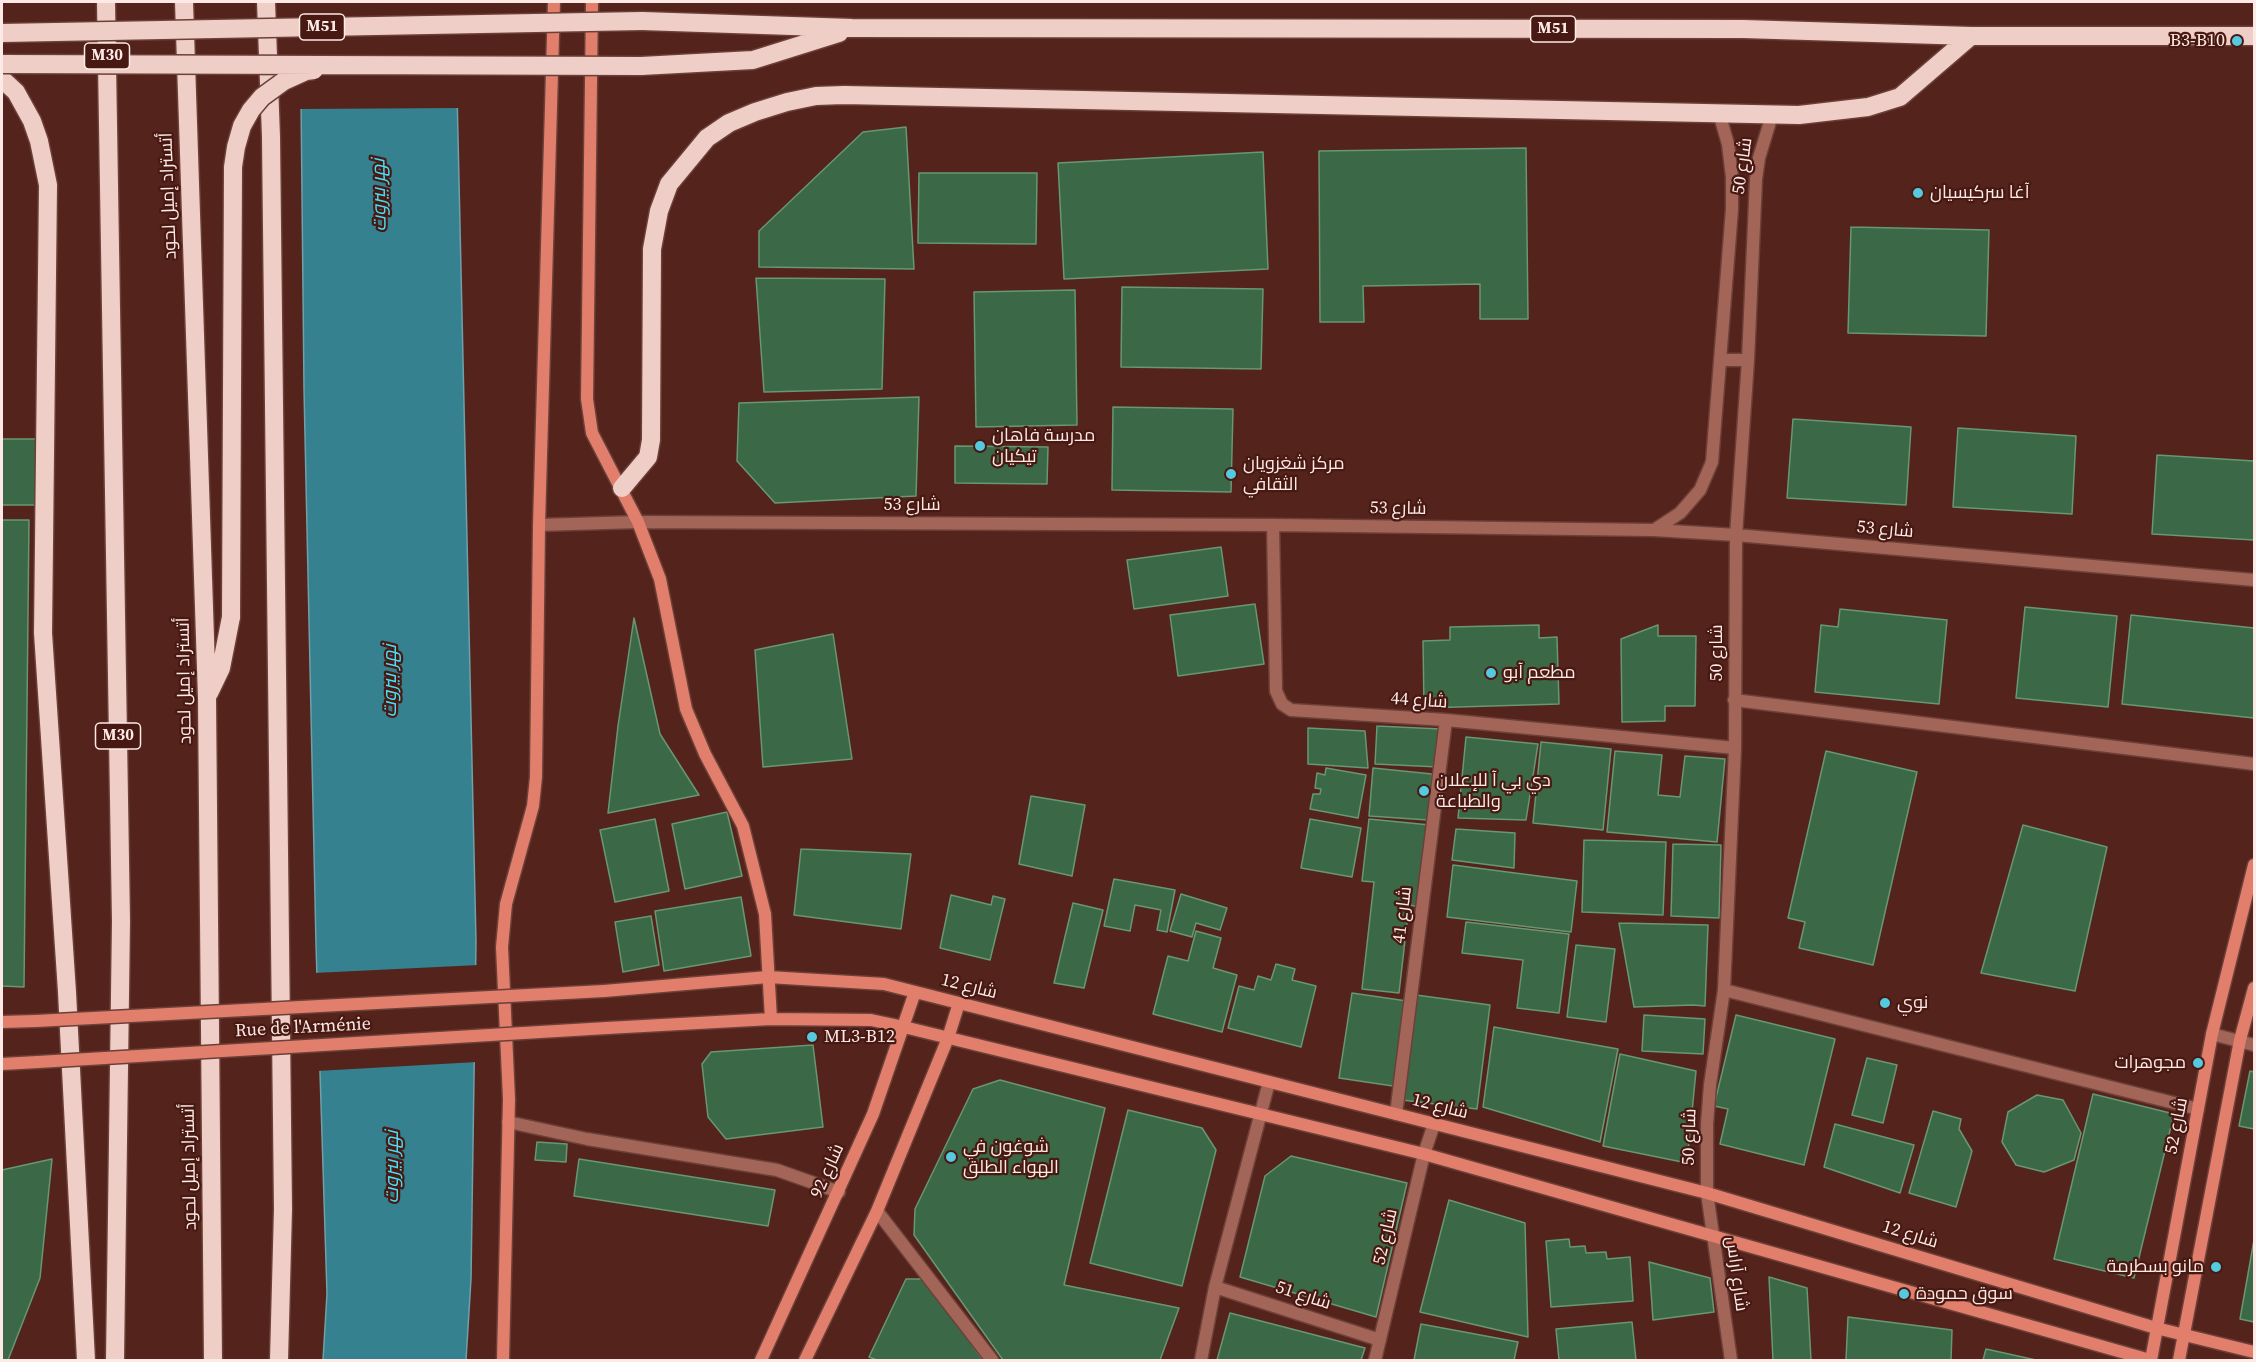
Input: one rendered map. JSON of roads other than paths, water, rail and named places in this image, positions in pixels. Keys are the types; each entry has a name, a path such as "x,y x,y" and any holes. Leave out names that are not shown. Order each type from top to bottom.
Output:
{"highway":[{"name":"M30","path":"106,2 121,921 115,1360"},
{"name":"أتستراد إميل لحود","path":"184,2 207,698 213,1360"},
{"path":"266,2 271,137 284,1209 279,1360"},
{"name":"M51","path":"2,33 642,21 852,28 1743,29 1971,36 2254,36"},
{"path":"2,64 641,66 753,60 852,28"},
{"path":"622,488 648,457 651,440 652,249 659,211 669,184 706,138 729,123 755,112 807,98 844,94 1799,115 1868,107 1900,97 1923,80 1971,36"},
{"path":"207,698 221,668 231,617 233,167 236,147 242,126 251,110 272,89 306,71 357,65"},
{"path":"2,79 15,92 32,120 48,185 43,633 67,1004 86,1360"}],"street":[{"path":"503,1360 509,1099 502,947 506,904 533,806 536,777 539,525 554,2"},
{"path":"592,2 587,399 592,433 638,522 660,579 686,710 705,754 743,826 765,914 771,1019 871,1020 904,1026 1424,1154 2151,1360"},
{"path":"1654,530 1680,513 1700,490 1712,462 1732,209 1732,177 1728,144 1719,113"},
{"name":"شارع 50","path":"1707,1193 1710,1085 1724,990 1735,748 1736,535 1748,360 1756,179 1762,147 1772,115"},
{"path":"1721,360 1748,360"},
{"name":"شارع 53","path":"539,525 638,522 1273,525 1654,530 1736,535 2254,580"},
{"name":"شارع 44","path":"1273,525 1276,691 1282,704 1291,710 1446,720 1735,748"},
{"path":"1734,700 2254,764"},
{"name":"شارع 41","path":"1396,1114 1446,720"},
{"name":"شارع 52","path":"2151,1360 2212,1034 2254,865"},
{"name":"شارع 12","path":"604,991 768,977 884,984 1707,1193 2156,1328 2254,1352"},
{"path":"2179,1360 2240,1040 2254,988"},
{"path":"1724,990 2198,1109"},
{"name":"Rue de l'Arménie","path":"2,1022 604,991"},
{"name":"شارع 92","path":"761,1360 873,1114 915,992"},
{"path":"805,1360 877,1211 948,1038 959,1003"},
{"name":"Rue de l'Arménie","path":"2,1064 771,1019"},
{"path":"2212,1034 2254,1045"},
{"path":"1202,1360 1215,1287 1269,1082"},
{"path":"508,1122 587,1139 777,1170 839,1192"},
{"name":"شارع 52","path":"1375,1360 1424,1154 1434,1124"},
{"name":"شارع آراس","path":"1707,1193 1731,1360"},
{"path":"877,1211 992,1360"},
{"name":"شارع 51","path":"1215,1287 1380,1340"}],"water":[{"name":"نهر بيروت","path":"300,2 455,2 476,942 471,1279 466,1360 323,1360 327,1294 316,945 304,389"}],"place":[{"name":"B3-B10","path":"2237,41"},
{"name":"آغا سركيسيان","path":"1918,193"},
{"name":"مدرسة فاهان تيكيان","path":"980,446"},
{"name":"مركز شغزويان الثقافي","path":"1231,474"},
{"name":"مطعم آبو","path":"1491,673"},
{"name":"دي بي آ للإعلان والطباعة","path":"1424,791"},
{"name":"نوي","path":"1885,1003"},
{"name":"ML3-B12","path":"812,1037"},
{"name":"مجوهرات","path":"2198,1063"},
{"name":"شوغون في الهواء الطلق","path":"951,1157"},
{"name":"مانو بسطرمة","path":"2216,1267"},
{"name":"سوق حمودة","path":"1904,1294"}]}
